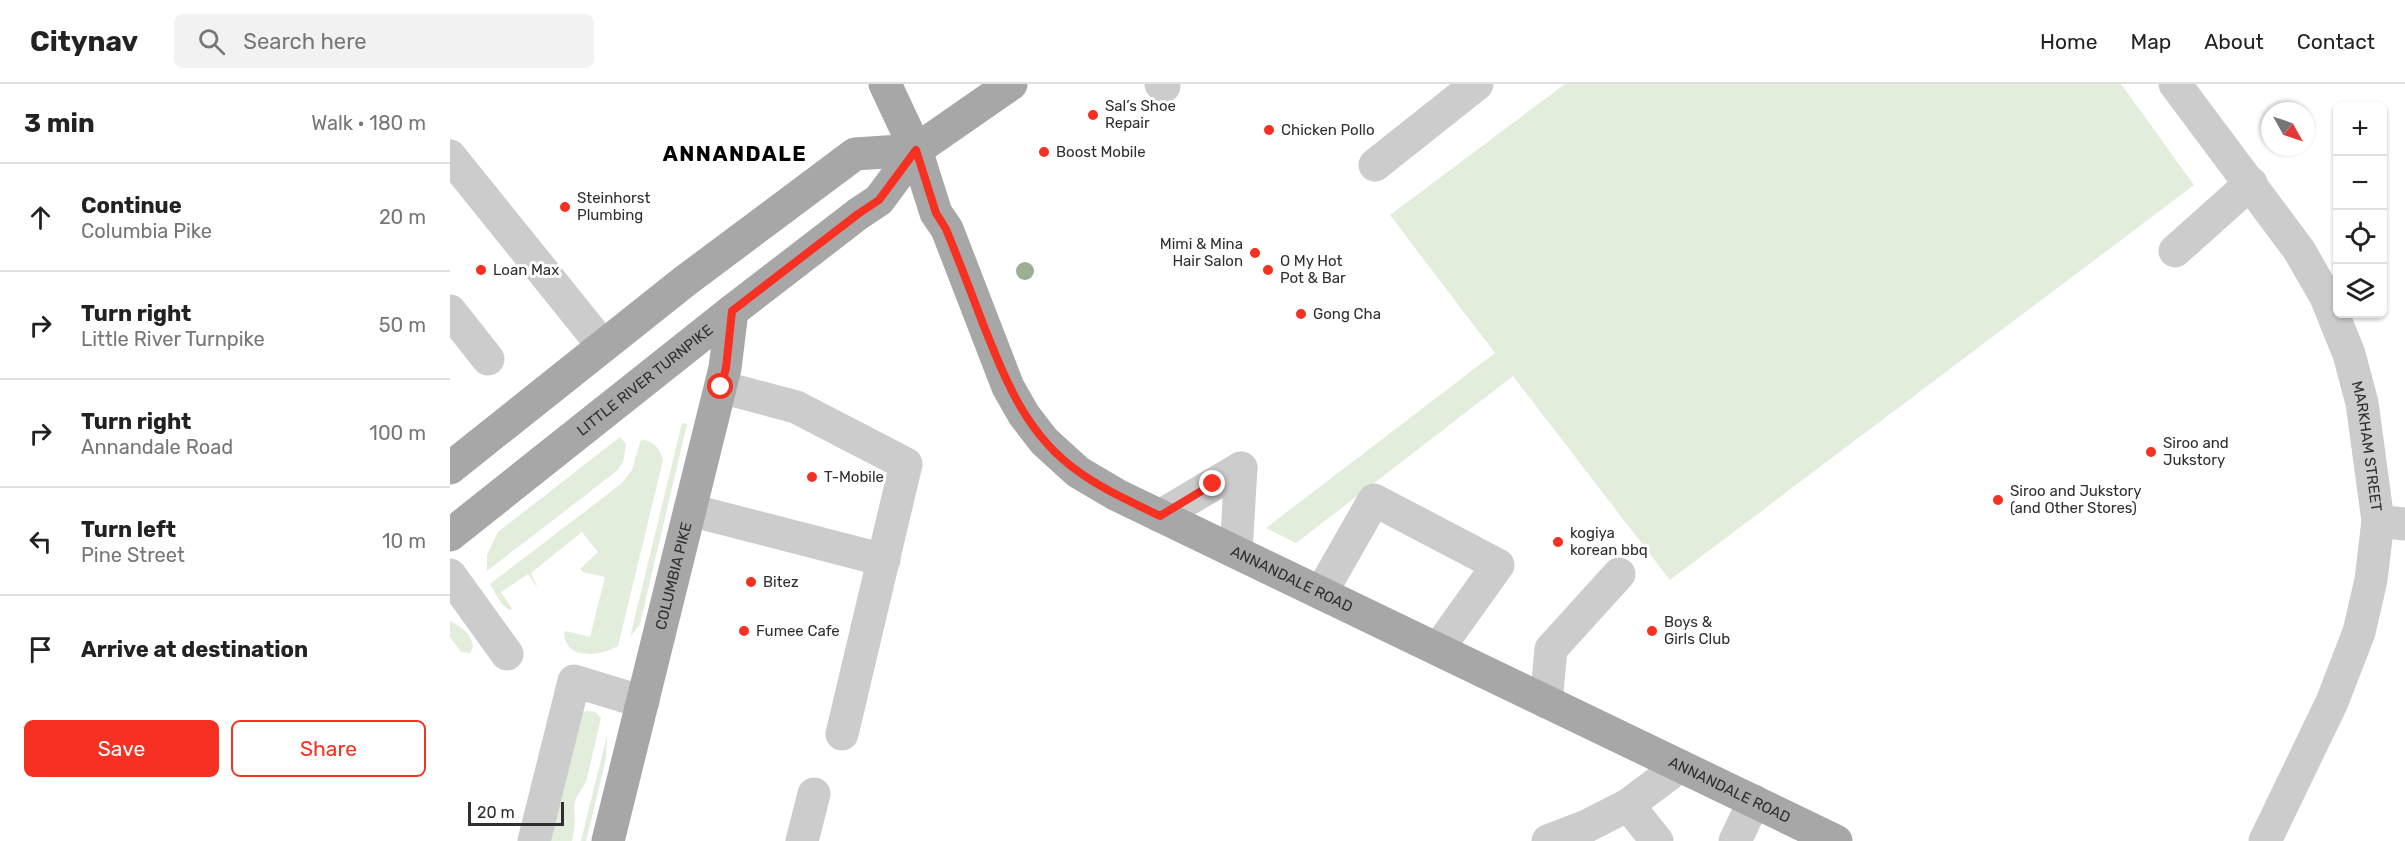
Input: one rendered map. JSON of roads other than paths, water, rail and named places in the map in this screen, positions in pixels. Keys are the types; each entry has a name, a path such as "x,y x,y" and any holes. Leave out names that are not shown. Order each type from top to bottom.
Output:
{"main road":[{"name":"ANNANDALE ROAD","path":"885,84 916,150 936,213 946,229 1008,387 1024,416 1044,441 1078,472 1117,495 1754,801 1828,839"},
{"name":"LITTLE RIVER TURNPIKE","path":"450,536 732,311 879,200 916,150 1011,84"},
{"path":"451,464 685,281 855,154 916,150"},
{"name":"COLUMBIA PIKE","path":"608,841 726,368 732,311"}],"street":[{"path":"1375,165 1477,84"},
{"name":"MARKHAM STREET","path":"2175,84 2299,250 2326,297 2349,354 2391,522 2371,580 2360,632 2332,702 2265,841"},
{"path":"450,156 603,346"},
{"path":"2175,251 2251,183"},
{"path":"450,311 488,359"},
{"path":"721,387 796,407 906,464 842,734"},
{"path":"1160,516 1241,468 1236,552"},
{"path":"1321,593 1374,500 1498,565 1438,649"},
{"path":"690,510 884,560"},
{"path":"1546,702 1551,649 1619,574"},
{"path":"450,575 507,654"},
{"path":"534,841 574,681 643,702"},
{"path":"1560,839 1628,805 1680,766"},
{"path":"802,841 814,794"},
{"path":"1735,841 1754,801"},
{"path":"1628,805 1657,841"}],"place":[{"name":"Sal’s Shoe Repair","path":"1093,115"},
{"name":"Chicken Pollo","path":"1269,130"},
{"name":"Boost Mobile","path":"1044,152"},
{"name":"Steinhorst Plumbing","path":"565,207"},
{"name":"Mimi & Mina Hair Salon","path":"1255,253"},
{"name":"Loan Max","path":"481,270"},
{"name":"O My Hot Pot & Bar","path":"1268,270"},
{"name":"Gong Cha","path":"1301,314"},
{"name":"Siroo and Jukstory","path":"2151,452"},
{"name":"T-Mobile","path":"812,477"},
{"name":"Siroo and Jukstory (and Other Stores)","path":"1998,500"},
{"name":"kogiya korean bbq","path":"1558,542"},
{"name":"Bitez","path":"751,582"},
{"name":"Fumee Cafe","path":"744,631"},
{"name":"Boys & Girls Club","path":"1652,631"}],"district":[{"name":"ANNANDALE","path":"735,153"}]}
